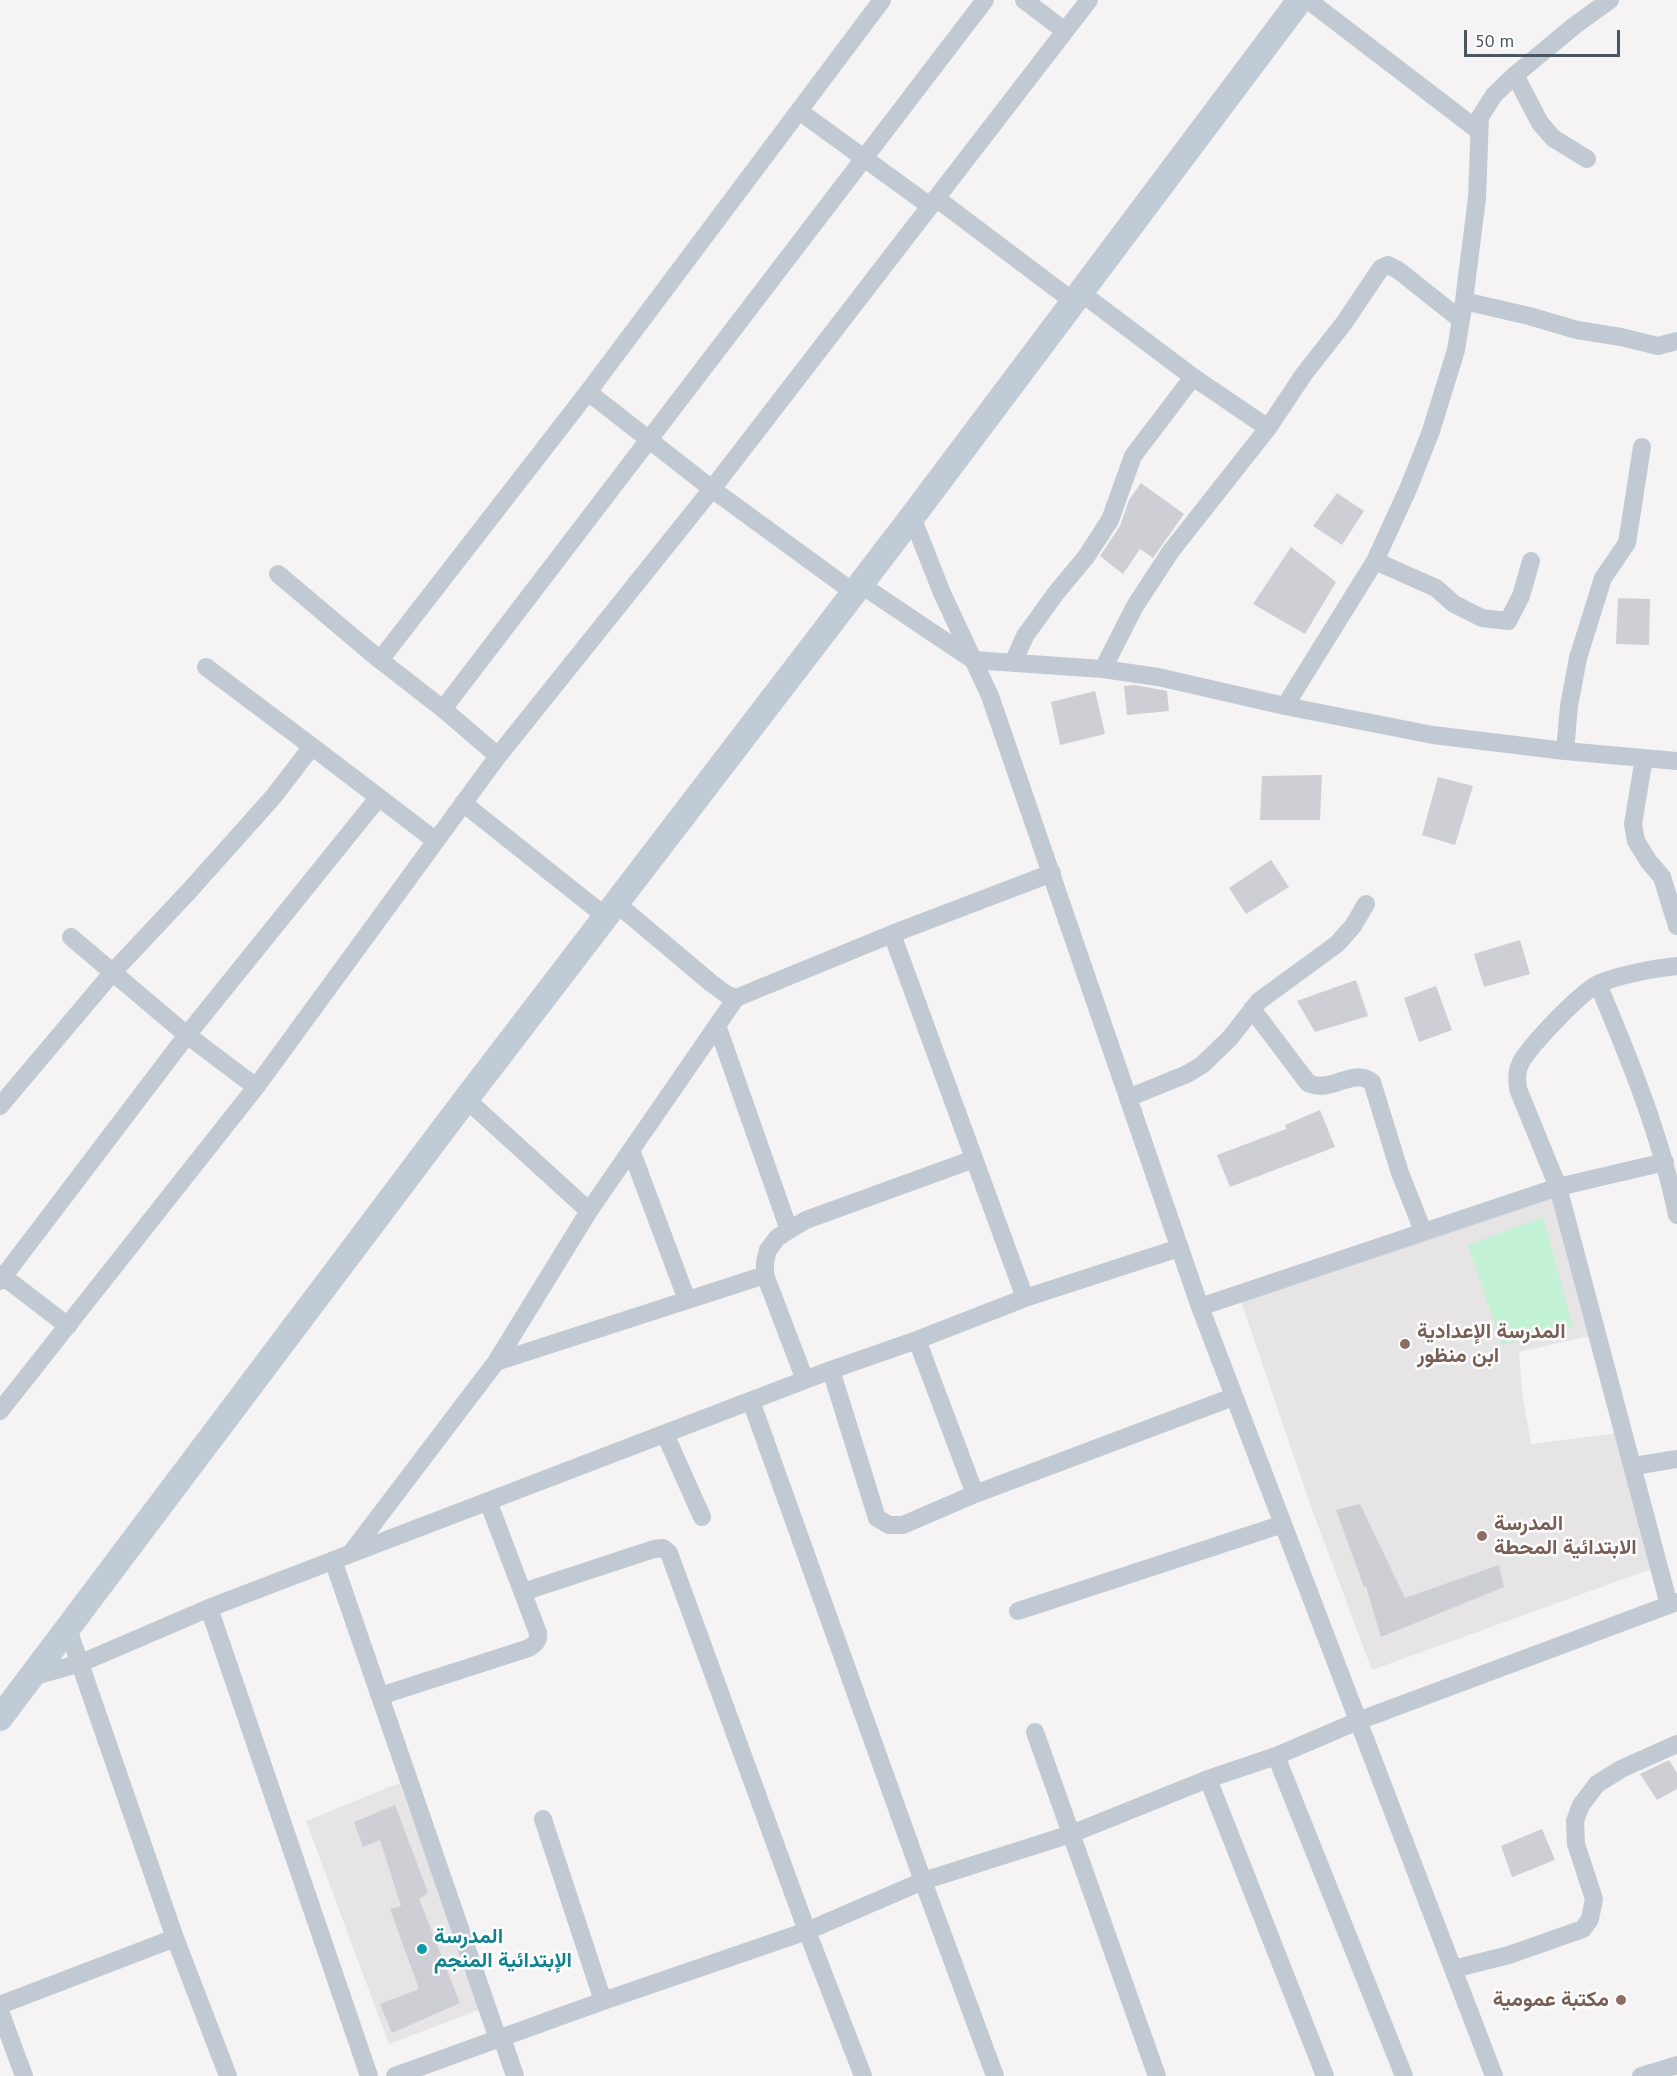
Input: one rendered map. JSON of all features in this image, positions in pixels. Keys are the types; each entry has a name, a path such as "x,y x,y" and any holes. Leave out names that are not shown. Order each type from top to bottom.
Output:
{"main road":[{"path":"0,1718 466,1099 912,518 1300,0"}],"street":[{"path":"380,660 588,392 882,0"},
{"path":"443,709 985,0"},
{"path":"1024,0 1065,32"},
{"path":"0,1411 256,1087 498,756 712,489 1089,0"},
{"path":"1308,0 1479,131"},
{"path":"1285,706 1375,561 1409,487 1431,431 1456,350 1464,301 1477,198 1480,117 1494,95 1515,75 1574,26 1610,0"},
{"path":"1515,75 1540,123 1553,138 1587,159"},
{"path":"799,111 864,159 1077,297 1268,428"},
{"path":"1103,669 1135,606 1171,551 1268,428 1381,268 1388,266 1398,270 1461,320"},
{"path":"1464,301 1577,330 1658,346 1677,341"},
{"path":"1013,663 1025,636 1086,557 1110,520 1133,456 1193,377"},
{"path":"588,392 712,489 856,588 973,660 1103,669 1158,677 1285,706 1433,735 1565,751 1677,761"},
{"path":"1565,751 1569,706 1578,658 1603,578 1627,543 1642,447"},
{"path":"912,518 942,592 990,696 1200,1307 1494,2076"},
{"path":"1375,561 1437,588 1454,604 1482,618 1508,621 1521,596 1531,561"},
{"path":"278,574 498,756"},
{"path":"206,667 436,841"},
{"path":"0,1106 113,972 237,838 274,796 303,757 314,748"},
{"path":"1644,758 1633,825 1636,841 1662,877 1677,926"},
{"path":"68,1326 1,1277 188,1035 379,797"},
{"path":"464,803 726,994 736,998"},
{"path":"351,1553 496,1362 589,1211 736,998 892,934 1052,873"},
{"path":"1128,1098 1187,1074 1202,1065 1230,1038 1259,1000 1337,944 1353,926 1366,904"},
{"path":"892,934 1025,1298"},
{"path":"71,937 188,1035 256,1087"},
{"path":"395,2076 807,1931 923,1881 1071,1834 1208,1779 1276,1756 1358,1721 1673,1604 1558,1187 1518,1089 1516,1075 1521,1062 1532,1048 1568,1009 1598,984 1633,974 1677,966"},
{"path":"1598,984 1670,1170 1677,1215"},
{"path":"1252,1010 1308,1083 1318,1087 1357,1076 1365,1077 1372,1082 1400,1173 1423,1231"},
{"path":"717,1025 789,1230"},
{"path":"466,1099 589,1211"},
{"path":"631,1150 687,1300"},
{"path":"805,1380 765,1275 768,1250 777,1238 806,1220 974,1159"},
{"path":"1200,1307 1558,1187 1670,1170"},
{"path":"31,1677 81,1663 209,1608 831,1370 1025,1298 1179,1248"},
{"path":"496,1362 765,1275"},
{"path":"917,1340 975,1494"},
{"path":"831,1370 877,1518 889,1526 903,1525 975,1494 1233,1397"},
{"path":"751,1401 995,2076"},
{"path":"665,1434 702,1517"},
{"path":"1634,1466 1677,1459"},
{"path":"380,1696 535,1644 539,1638 488,1501"},
{"path":"1018,1611 1283,1524"},
{"path":"523,1592 654,1549 663,1548 669,1553 807,1931 863,2076"},
{"path":"333,1560 515,2076"},
{"path":"209,1608 369,2076"},
{"path":"68,1629 175,1938 228,2076"},
{"path":"1035,1732 1157,2076"},
{"path":"1453,1969 1509,1955 1583,1929 1590,1919 1594,1899 1576,1844 1575,1821 1581,1805 1597,1784 1622,1769 1677,1744"},
{"path":"1276,1756 1404,2076"},
{"path":"1208,1779 1325,2076"},
{"path":"543,1819 603,2001"},
{"path":"0,2005 175,1938"},
{"path":"0,2011 24,2076"},
{"path":"1641,2076 1677,2065"}],"shaded area":[{"path":"1556,1195 1590,1336 1519,1352 1522,1391 1531,1444 1617,1433 1651,1569 1372,1670 1310,1504 1241,1301"},
{"path":"399,1783 484,2008 389,2044 306,1821"}],"green space":[{"path":"1543,1217 1573,1327 1502,1345 1468,1245"}],"building":[{"path":"1141,483 1184,514 1153,558 1140,549 1123,574 1100,556 1120,526 1129,500"},
{"path":"1337,493 1364,511 1342,545 1313,526"},
{"path":"1291,547 1336,582 1305,634 1253,604"},
{"path":"1618,598 1650,599 1649,645 1616,644"},
{"path":"1135,685 1167,691 1169,711 1127,715 1124,686"},
{"path":"1095,691 1105,734 1060,745 1051,702"},
{"path":"1322,775 1320,820 1260,820 1262,776"},
{"path":"1438,777 1473,786 1455,845 1422,835"},
{"path":"1271,860 1289,887 1246,914 1229,888"},
{"path":"1520,940 1530,974 1484,987 1474,954"},
{"path":"1356,980 1368,1016 1315,1032 1297,1001"},
{"path":"1436,986 1452,1030 1419,1042 1404,998"},
{"path":"1320,1110 1335,1147 1230,1187 1217,1155 1286,1129 1285,1125"},
{"path":"1360,1504 1405,1598 1499,1565 1504,1587 1381,1637 1366,1586 1364,1587 1336,1510"},
{"path":"1669,1760 1677,1773 1677,1789 1657,1800 1640,1774"},
{"name":"المدرسة الإبتدائية المنجم","path":"395,1805 428,1893 419,1899 460,2003 392,2033 380,2004 419,1989 390,1909 401,1906 380,1840 363,1847 354,1822"},
{"path":"1542,1829 1555,1860 1512,1877 1501,1846"}],"place":[{"name":"المدرسة الإعدادية ابن منظور","path":"1405,1344"},
{"name":"المدرسة الابتدائية المحطة","path":"1482,1536"},
{"name":"المدرسة الإبتدائية المنجم","path":"422,1949"},
{"name":"مكتبة عمومية","path":"1621,2000"}]}
